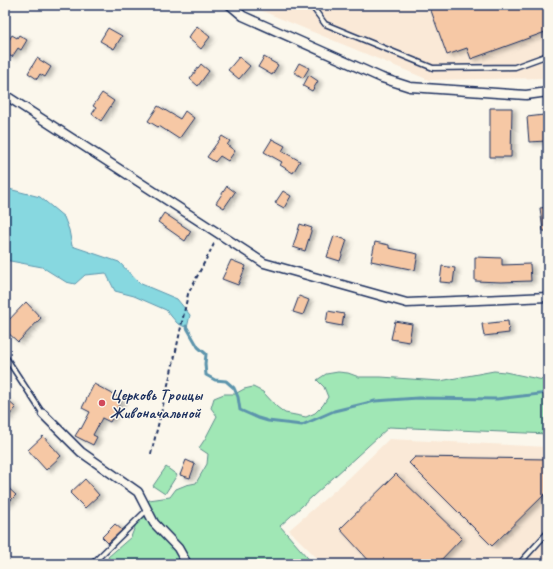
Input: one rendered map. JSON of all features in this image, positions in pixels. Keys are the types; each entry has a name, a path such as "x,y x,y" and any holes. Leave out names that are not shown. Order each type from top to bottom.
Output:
{"street":[{"path":"230,5 243,16 382,78 410,87 526,95 548,92"},
{"path":"5,95 264,263 407,304 548,297"},
{"path":"43,414 81,452 138,492 154,523 178,548 187,564"}],"lane":[{"path":"311,5 325,24 433,68 515,67 548,55"},
{"path":"5,356 43,414"},
{"path":"92,564 147,509"},
{"path":"519,564 548,532"}],"path":[{"path":"151,454 188,294 218,234"}],"shaded area":[{"path":"248,5 548,5 548,78 429,80"},
{"path":"389,439 548,447 548,564 323,564 289,530 349,478"}],"green space":[{"path":"494,371 548,381 548,434 389,427 280,526 313,564 110,564 108,557 131,537 139,516 149,500 170,497 176,489 196,483 207,464 208,454 199,448 217,416 211,408 214,398 224,394 235,394 244,389 253,387 263,392 285,413 306,417 315,413 328,397 324,387 317,380 326,374 338,372 348,373 359,377 440,381"},
{"path":"166,467 177,475 165,494 153,486"}],"water":[{"path":"5,188 40,197 64,217 69,230 72,246 119,262 139,283 177,299 190,315 187,328 177,323 166,310 134,296 115,291 106,273 85,275 75,284 66,282 42,267 5,260"}],"building":[{"path":"429,5 548,5 548,31 471,59 467,48 447,55"},
{"path":"197,26 210,37 201,49 188,38"},
{"path":"108,28 122,36 114,49 100,41"},
{"path":"12,35 17,38 19,35 27,40 21,50 18,48 12,57 5,53 5,46"},
{"path":"239,57 250,66 239,79 228,70"},
{"path":"264,57 278,65 272,75 258,67"},
{"path":"37,58 51,67 45,77 40,74 37,79 28,73"},
{"path":"299,63 309,68 303,78 294,72"},
{"path":"201,64 209,71 198,86 190,79"},
{"path":"309,75 318,81 312,91 303,86"},
{"path":"102,93 114,101 101,121 92,114 96,108 93,106"},
{"path":"158,106 180,119 185,111 194,118 179,139 148,121"},
{"path":"490,108 512,108 511,157 490,157"},
{"path":"544,115 546,141 529,142 527,117"},
{"path":"222,136 230,141 227,145 235,151 228,161 220,156 215,162 207,157"},
{"path":"272,139 285,146 282,151 300,161 293,173 280,165 282,162 264,152"},
{"path":"227,186 235,192 224,208 216,203"},
{"path":"283,191 291,196 284,208 275,203"},
{"path":"548,207 548,231 543,231 540,208"},
{"path":"164,213 191,231 185,241 158,222"},
{"path":"300,224 312,228 305,251 293,247"},
{"path":"334,236 347,240 340,261 327,257"},
{"path":"375,242 389,245 389,248 418,254 415,270 371,261"},
{"path":"475,257 502,258 502,265 530,264 531,281 475,281"},
{"path":"231,260 246,266 238,285 222,279"},
{"path":"442,266 455,268 453,283 440,282"},
{"path":"299,296 309,300 303,315 293,312"},
{"path":"26,302 41,318 18,342 5,330 5,324"},
{"path":"328,311 344,314 342,326 326,323"},
{"path":"395,321 412,324 409,342 391,339"},
{"path":"508,321 509,333 484,336 482,324"},
{"name":"Церковь Троицы Живоначальной","path":"94,384 122,399 110,422 102,418 93,435 97,437 93,445 75,436 80,428 81,429 90,412 82,408"},
{"path":"5,398 16,408 5,420"},
{"path":"43,436 61,456 46,470 28,450"},
{"path":"415,457 548,459 548,491 492,546 409,463"},
{"path":"186,460 195,464 190,478 180,475"},
{"path":"396,474 462,538 437,564 372,564 340,529"},
{"path":"85,479 99,495 85,508 70,493"},
{"path":"5,485 16,495 5,506"},
{"path":"115,524 122,530 108,543 102,537"}],"waterway":[{"path":"186,326 198,347 206,354 206,375 215,380 226,381 234,388 238,397 240,410 268,421 302,425 334,411 375,401 418,398 497,399 548,393"}],"place":[{"name":"Церковь Троицы Живоначальной","path":"102,403"}]}
